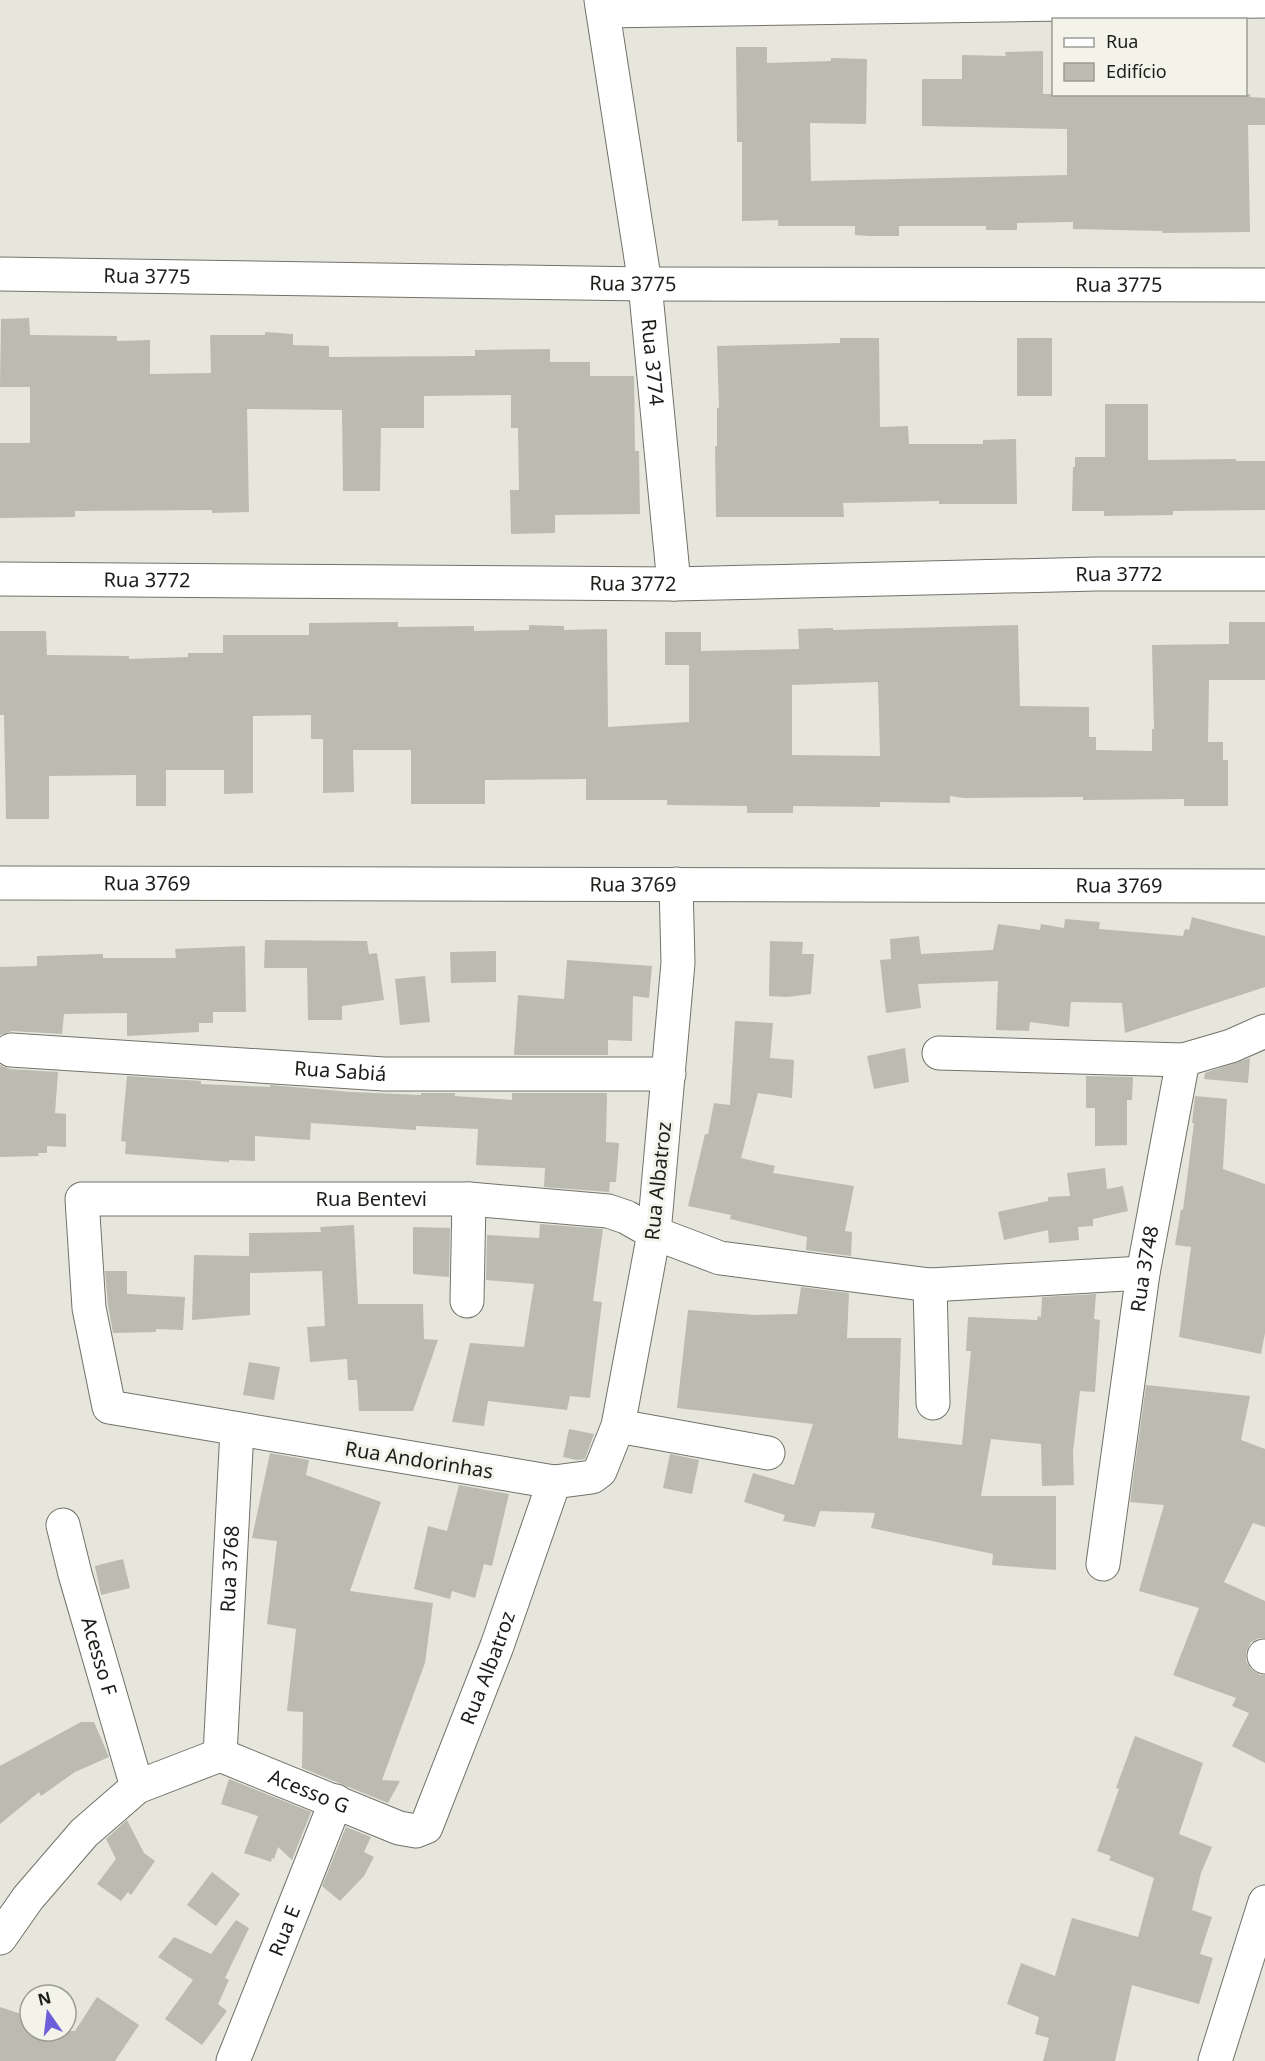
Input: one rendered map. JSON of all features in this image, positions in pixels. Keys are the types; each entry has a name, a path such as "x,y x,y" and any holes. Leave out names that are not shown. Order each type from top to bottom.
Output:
{"street":[{"path":"602,6 1265,1"},
{"name":"Rua 3774","path":"602,6 645,284 674,584"},
{"name":"Rua 3775","path":"0,274 645,284 1265,285"},
{"name":"Rua 3772","path":"0,579 674,584 1097,574 1265,574"},
{"name":"Rua 3769","path":"0,883 1265,886"},
{"name":"Rua Albatroz","path":"600,1471 618,1426 654,1233 678,963 676,884"},
{"path":"939,1053 1182,1060 1231,1046 1265,1031"},
{"name":"Rua Sabiá","path":"11,1050 384,1074 669,1074"},
{"name":"Rua 3748","path":"1103,1564 1143,1272 1182,1060"},
{"name":"Rua Bentevi","path":"237,1430 109,1407 89,1308 82,1199 469,1199 608,1211 626,1217 654,1233 720,1258 930,1285 1143,1272"},
{"path":"467,1300 469,1199"},
{"path":"930,1285 933,1403"},
{"path":"618,1426 768,1453"},
{"name":"Rua Andorinhas","path":"237,1430 554,1482 591,1477 600,1471"},
{"name":"Rua 3768","path":"220,1755 237,1430"},
{"name":"Rua Albatroz","path":"399,1828 416,1831 426,1827 496,1646 554,1482"},
{"name":"Acesso F","path":"63,1525 137,1787"},
{"path":"0,1938 28,1898 84,1833 137,1787 220,1755"},
{"name":"Acesso G","path":"220,1755 399,1828"},
{"name":"Rua E","path":"233,2061 336,1801"},
{"path":"1215,2061 1264,1910"}],"building":[{"path":"736,47 767,47 767,63 831,61 831,58 867,59 866,124 810,123 811,181 1067,175 1067,129 922,126 922,79 962,79 962,55 1006,56 1005,52 1043,51 1043,94 1052,94 1052,96 1247,96 1250,94 1250,97 1265,98 1265,125 1248,125 1250,232 1162,233 1162,231 1073,229 1073,222 1017,223 1017,230 986,230 986,226 899,226 899,236 869,236 855,235 855,226 778,226 778,220 742,221 742,142 737,142"},
{"path":"29,318 30,335 117,336 117,341 150,340 150,374 211,373 210,335 265,335 265,332 293,334 293,345 329,346 329,357 475,356 475,350 550,349 550,362 590,362 590,376 634,376 635,451 639,451 640,514 555,515 555,533 511,534 510,490 519,490 518,428 511,428 511,395 424,396 424,428 381,428 380,491 343,491 342,410 247,409 249,512 75,511 75,517 0,518 0,443 30,443 30,387 0,387 1,319"},
{"path":"840,338 879,338 880,427 908,426 909,444 983,444 983,440 1016,439 1017,504 939,504 939,501 843,503 844,517 716,517 715,446 717,446 717,408 719,408 717,346 840,343"},
{"path":"1017,338 1052,338 1052,396 1017,396"},
{"path":"1105,404 1148,404 1148,460 1265,461 1265,510 1173,511 1173,515 1104,516 1104,511 1072,511 1075,457 1105,457"},
{"path":"398,622 398,627 474,626 474,631 529,630 529,625 564,626 564,630 607,629 608,727 689,722 689,665 665,665 665,632 701,632 701,651 799,649 798,629 1018,625 1020,706 1089,707 1089,737 1096,737 1096,750 1152,751 1152,729 1154,729 1152,645 1229,644 1229,622 1265,622 1265,680 1209,680 1208,742 1223,742 1223,760 1228,760 1228,806 1184,806 1184,799 1083,800 1083,797 964,798 950,796 950,803 880,802 880,807 793,806 793,813 747,813 747,806 667,805 667,800 586,800 586,779 485,780 485,804 411,804 411,750 353,750 354,792 323,793 323,739 311,739 311,715 253,716 253,793 224,794 224,770 166,770 166,806 136,806 136,775 49,776 49,819 6,819 4,715 0,715 0,631 46,631 47,655 129,656 129,659 188,657 188,653 223,653 223,635 309,635 309,623","holes":["878,682 880,756 792,755 792,685"]},
{"path":"1192,917 1265,936 1265,987 1125,1033 1122,1003 1071,1002 1069,1027 1030,1022 1029,1031 996,1030 998,981 918,984 921,1008 886,1013 880,960 891,959 890,939 919,936 921,954 993,950 998,924 1040,930 1041,924 1064,928 1065,919 1100,922 1099,929 1183,936 1185,929 1189,930"},
{"path":"265,940 367,941 369,954 377,953 384,1000 342,1006 342,1020 308,1020 307,968 264,968"},
{"path":"770,941 803,942 802,954 814,954 811,994 787,997 769,996"},
{"path":"245,946 246,1012 213,1012 213,1023 199,1023 199,1032 127,1036 127,1013 64,1014 62,1034 12,1031 0,1035 0,967 37,966 37,956 103,954 103,958 176,958 175,949"},
{"path":"496,951 496,982 451,983 450,952"},
{"path":"567,960 652,966 649,998 633,996 632,1041 608,1040 608,1055 514,1055 518,995 564,999"},
{"path":"425,976 430,1022 400,1025 395,979"},
{"path":"735,1021 773,1023 770,1058 794,1060 792,1098 758,1093 741,1158 775,1166 773,1173 854,1186 845,1231 852,1232 851,1256 806,1250 807,1237 730,1219 731,1215 688,1206 714,1103 730,1105"},
{"path":"905,1048 909,1082 874,1089 867,1056"},
{"path":"1250,1058 1248,1083 1204,1079 1205,1073"},
{"path":"0,1065 10,1069 58,1072 55,1113 66,1114 66,1147 47,1146 47,1153 38,1153 39,1156 0,1157"},
{"path":"127,1076 201,1081 201,1084 270,1087 270,1085 351,1092 421,1095 421,1093 455,1093 455,1096 512,1100 512,1093 607,1093 606,1142 619,1143 616,1182 610,1182 609,1192 544,1187 545,1168 476,1165 478,1129 416,1126 416,1130 311,1123 310,1140 255,1136 255,1161 229,1160 229,1162 125,1154 126,1142 121,1141"},
{"path":"1086,1076 1133,1077 1132,1100 1127,1100 1127,1145 1095,1146 1095,1108 1086,1108"},
{"path":"1195,1096 1227,1099 1223,1169 1265,1184 1265,1333 1261,1354 1179,1337 1191,1247 1175,1245 1181,1209 1183,1210 1194,1123 1192,1123"},
{"path":"1105,1168 1107,1189 1123,1186 1128,1211 1093,1219 1093,1226 1078,1227 1079,1240 1049,1243 1048,1230 1004,1240 998,1212 1048,1201 1048,1197 1070,1196 1067,1173"},
{"path":"540,1224 603,1229 593,1301 602,1302 590,1398 570,1396 567,1410 488,1401 484,1426 452,1422 470,1343 524,1347 534,1284 486,1280 487,1235 539,1238"},
{"path":"354,1225 358,1304 423,1304 424,1339 438,1340 413,1411 359,1411 357,1380 348,1380 347,1359 310,1362 307,1327 325,1326 322,1271 250,1273 250,1315 192,1320 194,1255 249,1256 249,1233 321,1232 320,1227"},
{"path":"413,1227 450,1228 449,1277 413,1274"},
{"path":"105,1271 127,1271 127,1294 185,1297 183,1330 156,1329 156,1332 113,1333"},
{"path":"801,1287 849,1293 847,1338 901,1338 898,1438 962,1445 971,1351 966,1351 968,1317 1037,1320 1038,1316 1041,1317 1042,1297 1096,1294 1094,1319 1100,1320 1095,1392 1080,1391 1073,1452 1074,1485 1042,1486 1041,1444 991,1439 981,1496 1056,1496 1056,1570 992,1565 993,1554 871,1528 875,1513 820,1511 815,1527 783,1521 785,1515 744,1502 753,1473 794,1485 813,1424 677,1408 688,1310 756,1315 797,1314"},
{"path":"249,1362 280,1367 274,1400 243,1395"},
{"path":"1146,1385 1250,1396 1241,1440 1265,1449 1265,1527 1253,1523 1224,1582 1265,1601 1265,1638 1251,1642 1246,1652 1246,1661 1251,1669 1260,1675 1265,1675 1265,1763 1232,1746 1249,1713 1232,1706 1236,1698 1173,1675 1199,1608 1139,1591 1164,1505 1130,1502"},
{"path":"569,1429 594,1434 585,1459 563,1457"},
{"path":"270,1453 309,1460 306,1475 381,1502 350,1591 433,1603 425,1663 382,1780 400,1781 388,1803 302,1768 303,1712 287,1711 296,1629 267,1624 277,1541 252,1538"},
{"path":"670,1454 699,1460 692,1494 663,1488"},
{"path":"459,1485 509,1494 492,1566 484,1564 475,1598 452,1591 450,1599 414,1589 428,1526 447,1531"},
{"path":"123,1559 130,1588 101,1595 95,1566"},
{"path":"81,1722 94,1722 109,1757 75,1772 41,1796 39,1792 0,1824 0,1766"},
{"path":"1135,1736 1203,1763 1179,1834 1212,1847 1201,1873 1192,1910 1212,1917 1200,1954 1213,1958 1199,2004 1132,1985 1115,2061 1043,2061 1049,2038 1035,2034 1039,2017 1007,2004 1021,1963 1055,1976 1072,1918 1138,1937 1154,1878 1109,1860 1111,1856 1097,1851"},
{"path":"229,1779 311,1812 292,1860 278,1847 271,1862 244,1853 258,1816 221,1804"},
{"path":"127,1820 144,1853 155,1861 131,1895 128,1892 121,1901 97,1884 116,1859 106,1839"},
{"path":"346,1827 371,1837 364,1852 374,1857 364,1876 340,1901 322,1886"},
{"path":"212,1872 240,1894 216,1926 187,1905"},
{"path":"236,1920 249,1928 225,1978 229,1980 218,2004 227,2011 202,2045 165,2019 193,1980 158,1957 174,1937 211,1954"},
{"path":"97,1997 139,2025 115,2061 0,2061 0,2007 18,2013 18,2043 78,2043 78,2026"}]}
